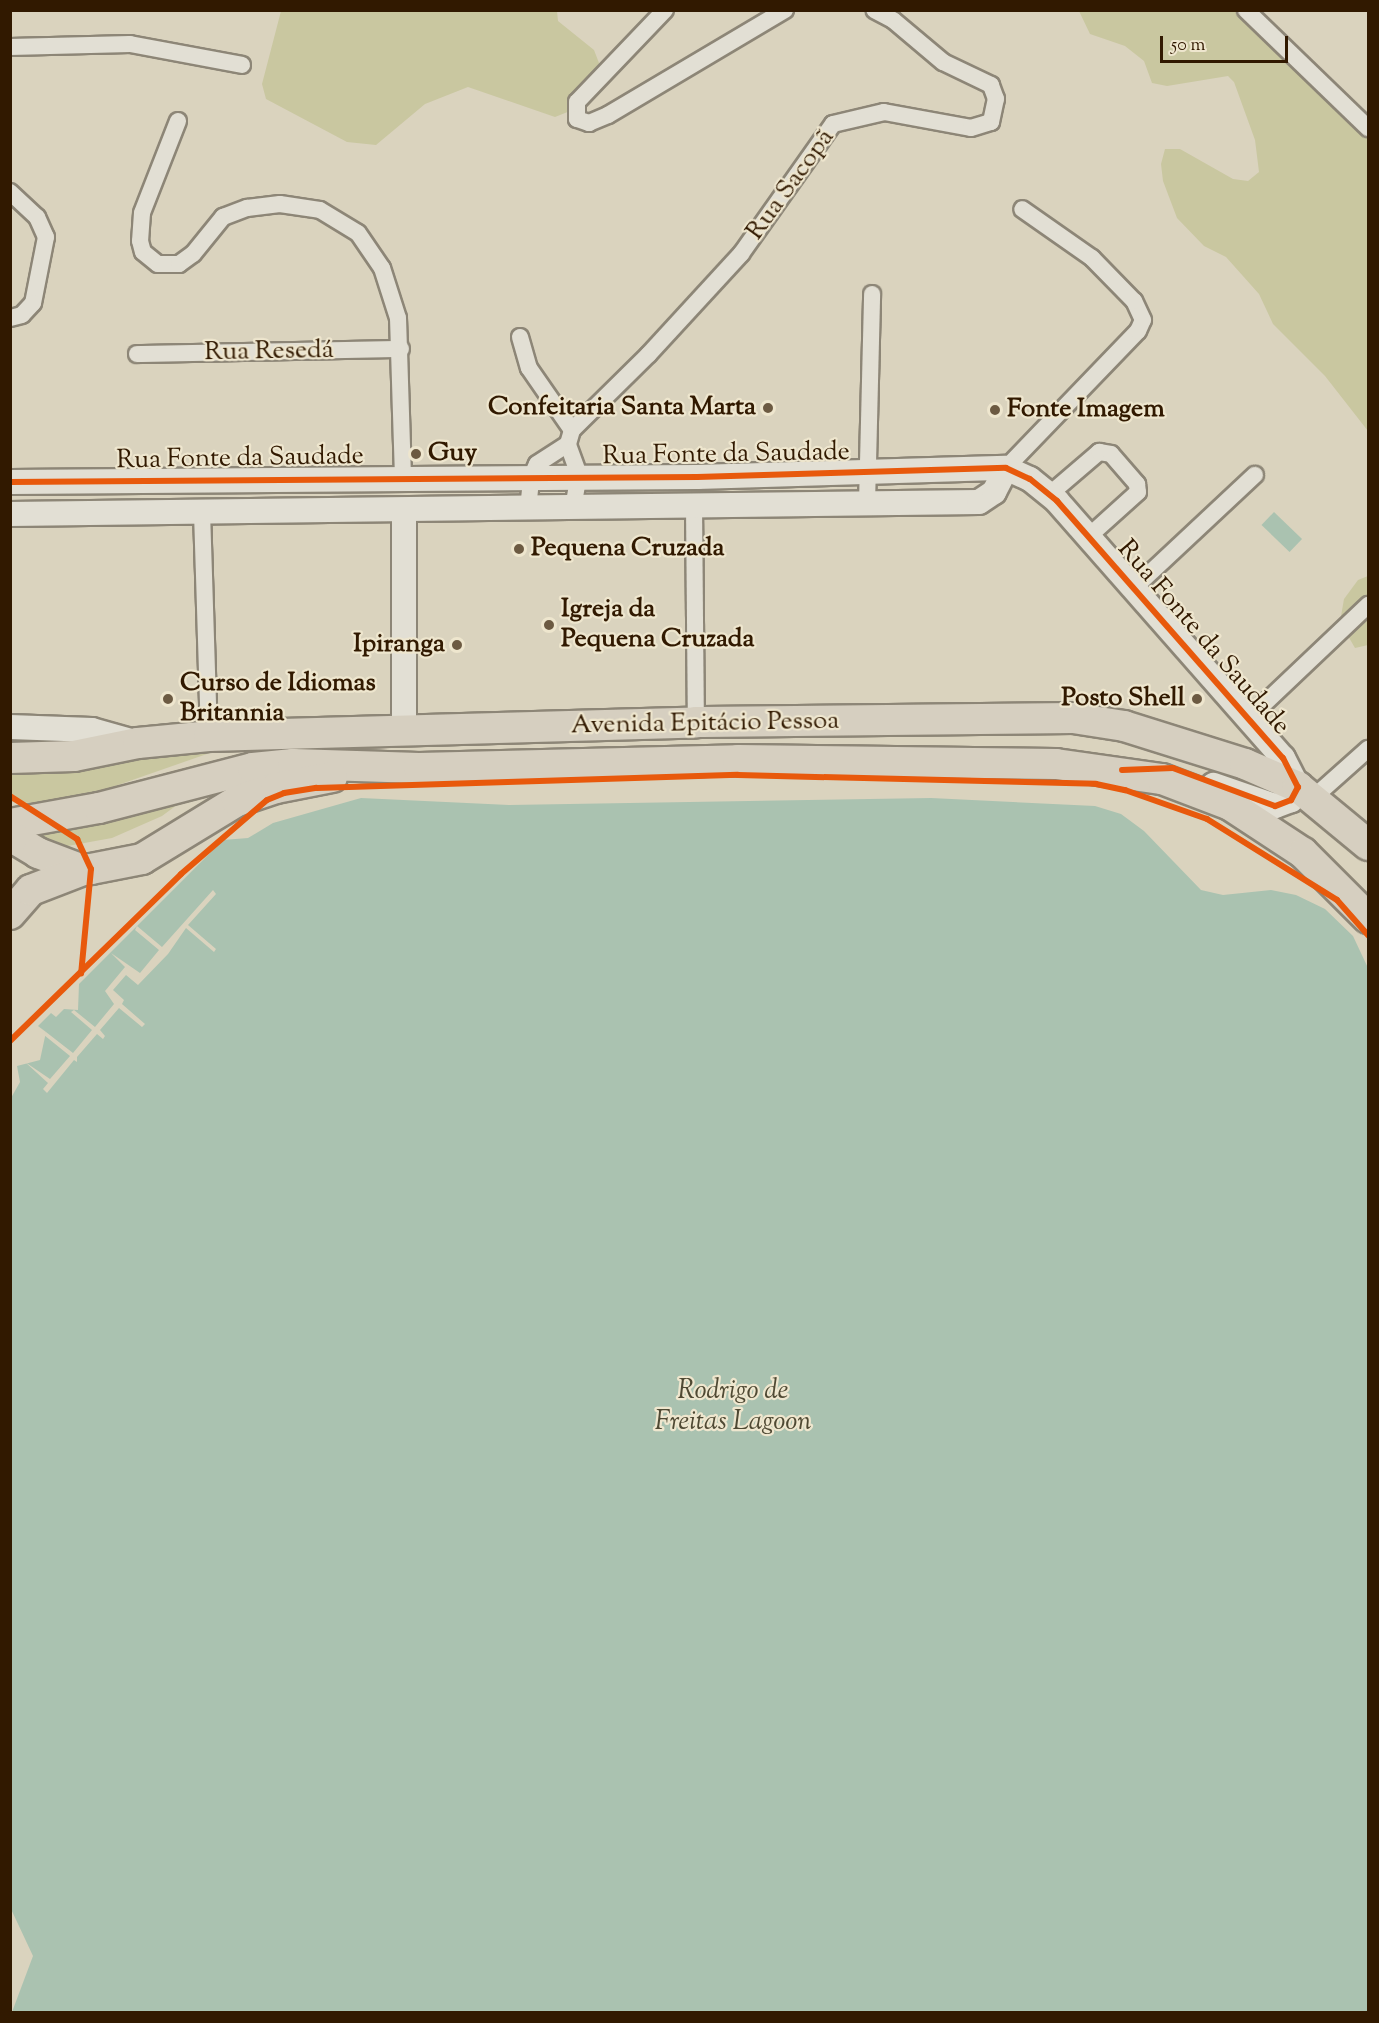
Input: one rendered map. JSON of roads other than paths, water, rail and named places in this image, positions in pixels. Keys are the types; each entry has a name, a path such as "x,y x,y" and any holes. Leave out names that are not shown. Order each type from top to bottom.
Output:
{"highway":[{"name":"Avenida Epitácio Pessoa","path":"10,758 74,756 138,743 209,736 696,722 1101,720 1196,747 1306,793 1368,845"},
{"name":"Avenida Epitácio Pessoa","path":"10,824 99,808 253,768 342,764 419,768 830,760 1056,764 1122,770 1191,787 1230,805 1303,853 1368,918"},
{"path":"10,914 31,890 83,870 142,859 237,801 276,788 327,778 419,768"},
{"path":"10,836 38,853 83,870"}],"street":[{"path":"665,10 577,102 577,119 589,123 608,115 785,10"},
{"name":"Rua Sacopã","path":"531,478 537,465 570,437 741,255 833,124 884,112 971,128 991,122 996,99 991,85 943,62 893,20 874,10"},
{"path":"1246,10 1368,128"},
{"path":"15,48 130,44 242,65"},
{"path":"178,121 140,227 143,252 151,260 166,266 179,264 193,254 213,225 247,208 280,204 320,210 358,233 375,255 394,299 401,350 403,476"},
{"path":"10,192 37,217 46,237 33,303 22,315 10,318"},
{"path":"1006,468 1138,331 1143,320 1134,301 1092,258 1022,209"},
{"path":"867,504 872,294"},
{"path":"520,337 529,368 570,437 579,476 573,508"},
{"name":"Rua Resedá","path":"136,354 401,350"},
{"path":"1050,494 1099,452 1111,454 1137,484 1138,492 1088,537"},
{"name":"Rua Fonte da Saudade","path":"10,514 978,502 994,492 1006,468"},
{"name":"Rua Fonte da Saudade","path":"10,482 403,476 531,478 1006,468 1050,494 1283,758 1306,793"},
{"path":"1133,589 1255,475"},
{"path":"528,509 531,478"},
{"path":"694,505 696,722"},
{"path":"404,510 404,731"},
{"path":"202,512 209,736"},
{"path":"1248,719 1368,605"},
{"path":"10,727 92,730 138,743"},
{"path":"1122,770 1173,768 1275,806 1306,793 1368,749"}],"water":[{"path":"1274,512 1302,539 1290,552 1261,525"},
{"name":"Rodrigo de Freitas Lagoon","path":"361,798 509,805 931,798 1095,806 1121,814 1144,831 1201,890 1223,895 1271,890 1296,895 1325,909 1353,936 1368,968 1368,2012 12,2012 33,1956 11,1909 11,1098 20,1082 17,1066 40,1060 46,1032 38,1026 51,1013 56,1017 64,1009 78,1010 79,984 223,840 248,838 273,823"}],"place":[{"name":"Confeitaria Santa Marta","path":"768,408"},
{"name":"Fonte Imagem","path":"995,410"},
{"name":"Guy","path":"416,454"},
{"name":"Pequena Cruzada","path":"519,549"},
{"name":"Igreja da Pequena Cruzada","path":"549,625"},
{"name":"Ipiranga","path":"457,645"},
{"name":"Curso de Idiomas Britannia","path":"168,699"},
{"name":"Posto Shell","path":"1197,699"}]}
